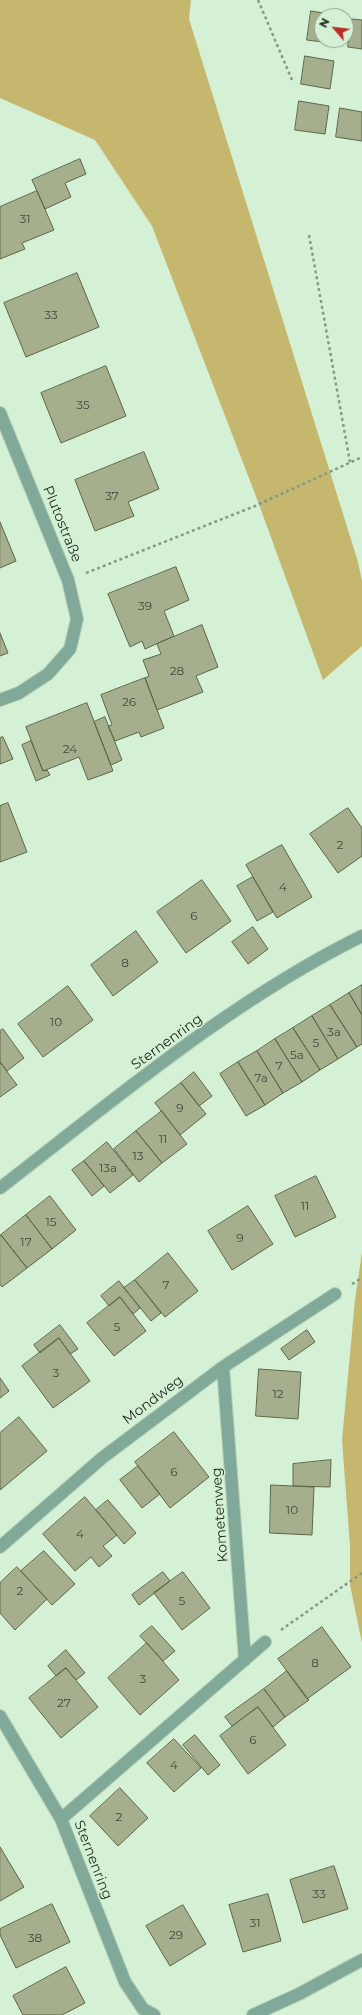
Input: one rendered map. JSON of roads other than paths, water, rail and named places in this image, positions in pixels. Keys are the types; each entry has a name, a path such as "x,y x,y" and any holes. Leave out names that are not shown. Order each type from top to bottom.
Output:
{"street":[{"name":"Plutostraße","path":"0,413 68,580 77,619 70,649 48,674 19,693 0,700"},
{"name":"Sternenring","path":"0,1188 217,1023 322,955 362,936"},
{"name":"Mondweg","path":"0,1547 102,1458 223,1367 335,1294"},
{"name":"Kometenweg","path":"223,1367 245,1660"},
{"path":"61,1819 265,1642"},
{"name":"Sternenring","path":"0,1716 61,1819 125,1982 143,2009 154,2015"},
{"path":"253,2015 299,1994 362,1960"}]}
